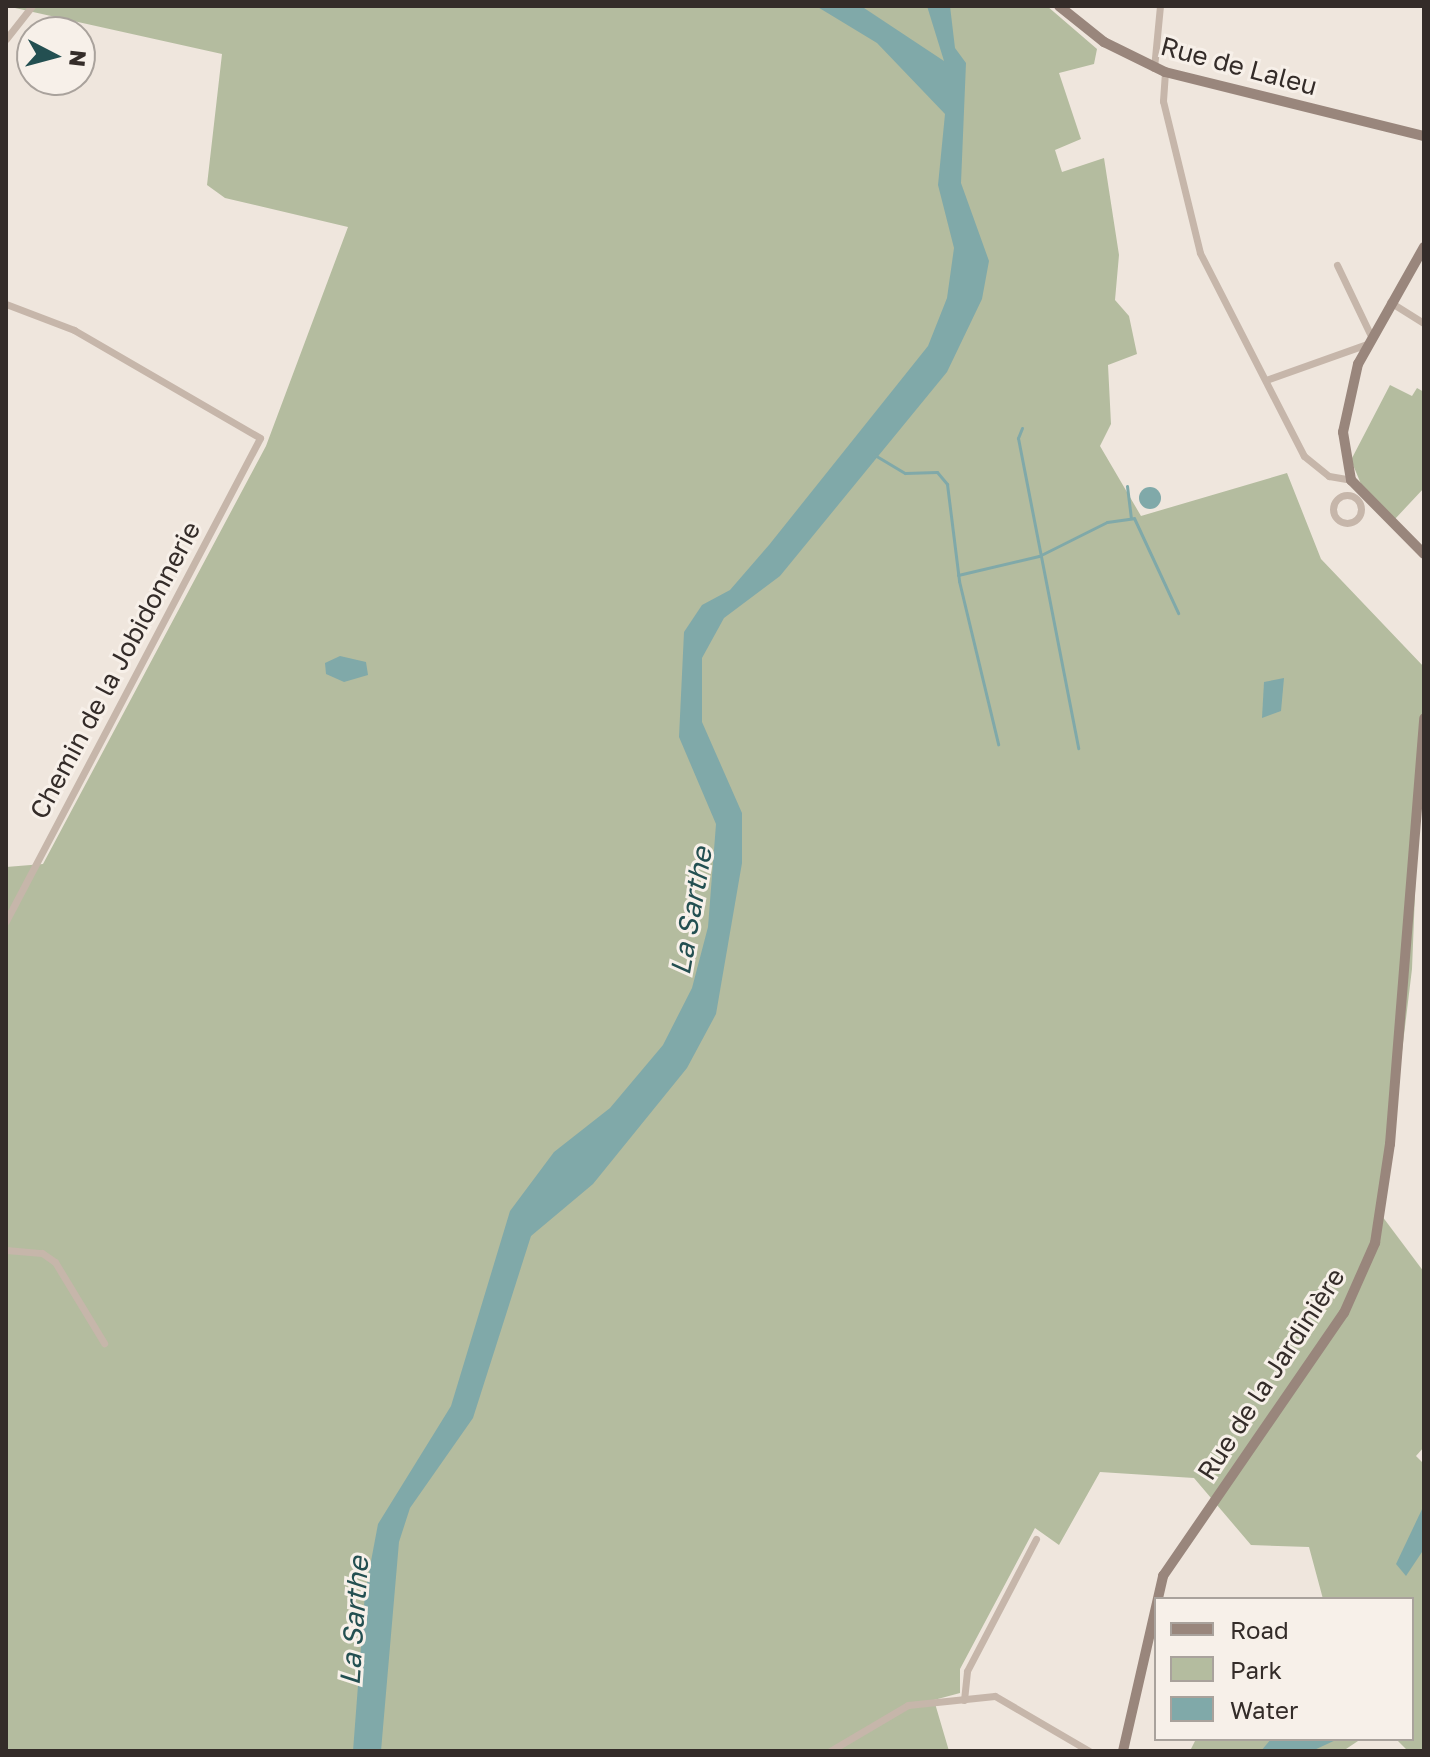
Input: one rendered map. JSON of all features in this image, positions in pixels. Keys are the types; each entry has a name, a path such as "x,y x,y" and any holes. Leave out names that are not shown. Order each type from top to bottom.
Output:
{"street":[{"path":"6,39 32,6"},
{"name":"Rue de Laleu","path":"1059,6 1104,42 1159,70 1424,136"},
{"path":"1160,6 1159,70 1163,101 1200,253 1311,464 1351,480 1424,554"},
{"path":"1351,480 1344,420 1369,340 1424,247"},
{"path":"1337,265 1369,340"},
{"path":"1390,302 1424,323"},
{"name":"Chemin de la Jobidonnerie","path":"6,304 74,330 260,438 6,921"},
{"path":"1266,380 1369,340"},
{"path":"1343,495 1357,499 1365,514 1341,526 1330,503 1343,495"},
{"name":"Rue de la Jardinière","path":"1158,1597 1163,1576 1344,1313 1375,1243 1390,1144 1424,718"},
{"path":"6,1250 33,1251 55,1262 104,1343"},
{"path":"964,1700 967,1671 1036,1539"},
{"name":"Rue de la Jardinière","path":"1123,1751 1154,1615"},
{"path":"830,1751 908,1705 1006,1699 1089,1751"}],"green space":[{"path":"6,6 1047,6 1097,49 1094,64 1059,73 1081,139 1055,150 1062,172 1104,158 1119,255 1115,300 1129,316 1137,354 1108,365 1111,424 1100,446 1141,516 1287,473 1321,559 1424,667 1412,969 1382,1216 1424,1272 1424,1447 1416,1456 1424,1464 1424,1751 1408,1751 1398,1741 1414,1741 1414,1597 1322,1597 1309,1547 1251,1545 1194,1478 1100,1472 1059,1545 1035,1528 960,1669 960,1693 934,1700 949,1751 6,1751 6,867 43,864 266,446 348,227 225,198 207,185 222,54 96,26 96,16 51,16"},
{"path":"1390,385 1412,396 1417,388 1424,392 1424,488 1395,519 1361,484 1351,460"},
{"path":"1195,1741 1358,1741 1343,1751 1190,1751"}],"water":[{"path":"816,6 861,6 944,61 927,6 950,6 955,48 966,63 961,183 989,261 982,299 947,372 780,576 724,618 702,658 702,722 742,813 742,863 716,1014 687,1068 593,1184 531,1236 473,1418 410,1508 399,1542 381,1751 353,1751 365,1593 378,1524 451,1406 510,1211 554,1152 610,1108 663,1045 692,988 708,927 716,824 679,737 684,632 702,605 730,590 769,545 928,346 947,298 954,248 938,185 945,114 877,43"},
{"path":"1150,487 1158,490 1161,498 1158,506 1150,509 1142,506 1139,498 1142,490"},
{"path":"340,656 366,662 368,675 344,682 326,674 325,663"},
{"path":"1284,678 1281,711 1262,718 1264,682"},
{"path":"1424,1505 1424,1549 1406,1576 1396,1564"},
{"path":"1269,1741 1334,1741 1312,1751 1261,1751"}],"waterway":[{"path":"1022,428 1018,438 1078,748"},
{"path":"873,454 905,473 937,472 947,484 959,581 998,744"},
{"path":"1127,486 1131,518"},
{"path":"958,575 1039,556 1107,522 1134,518 1178,613"}],"water label":[{"name":"La Sarthe","path":"691,911"},
{"name":"La Sarthe","path":"354,1621"}]}
